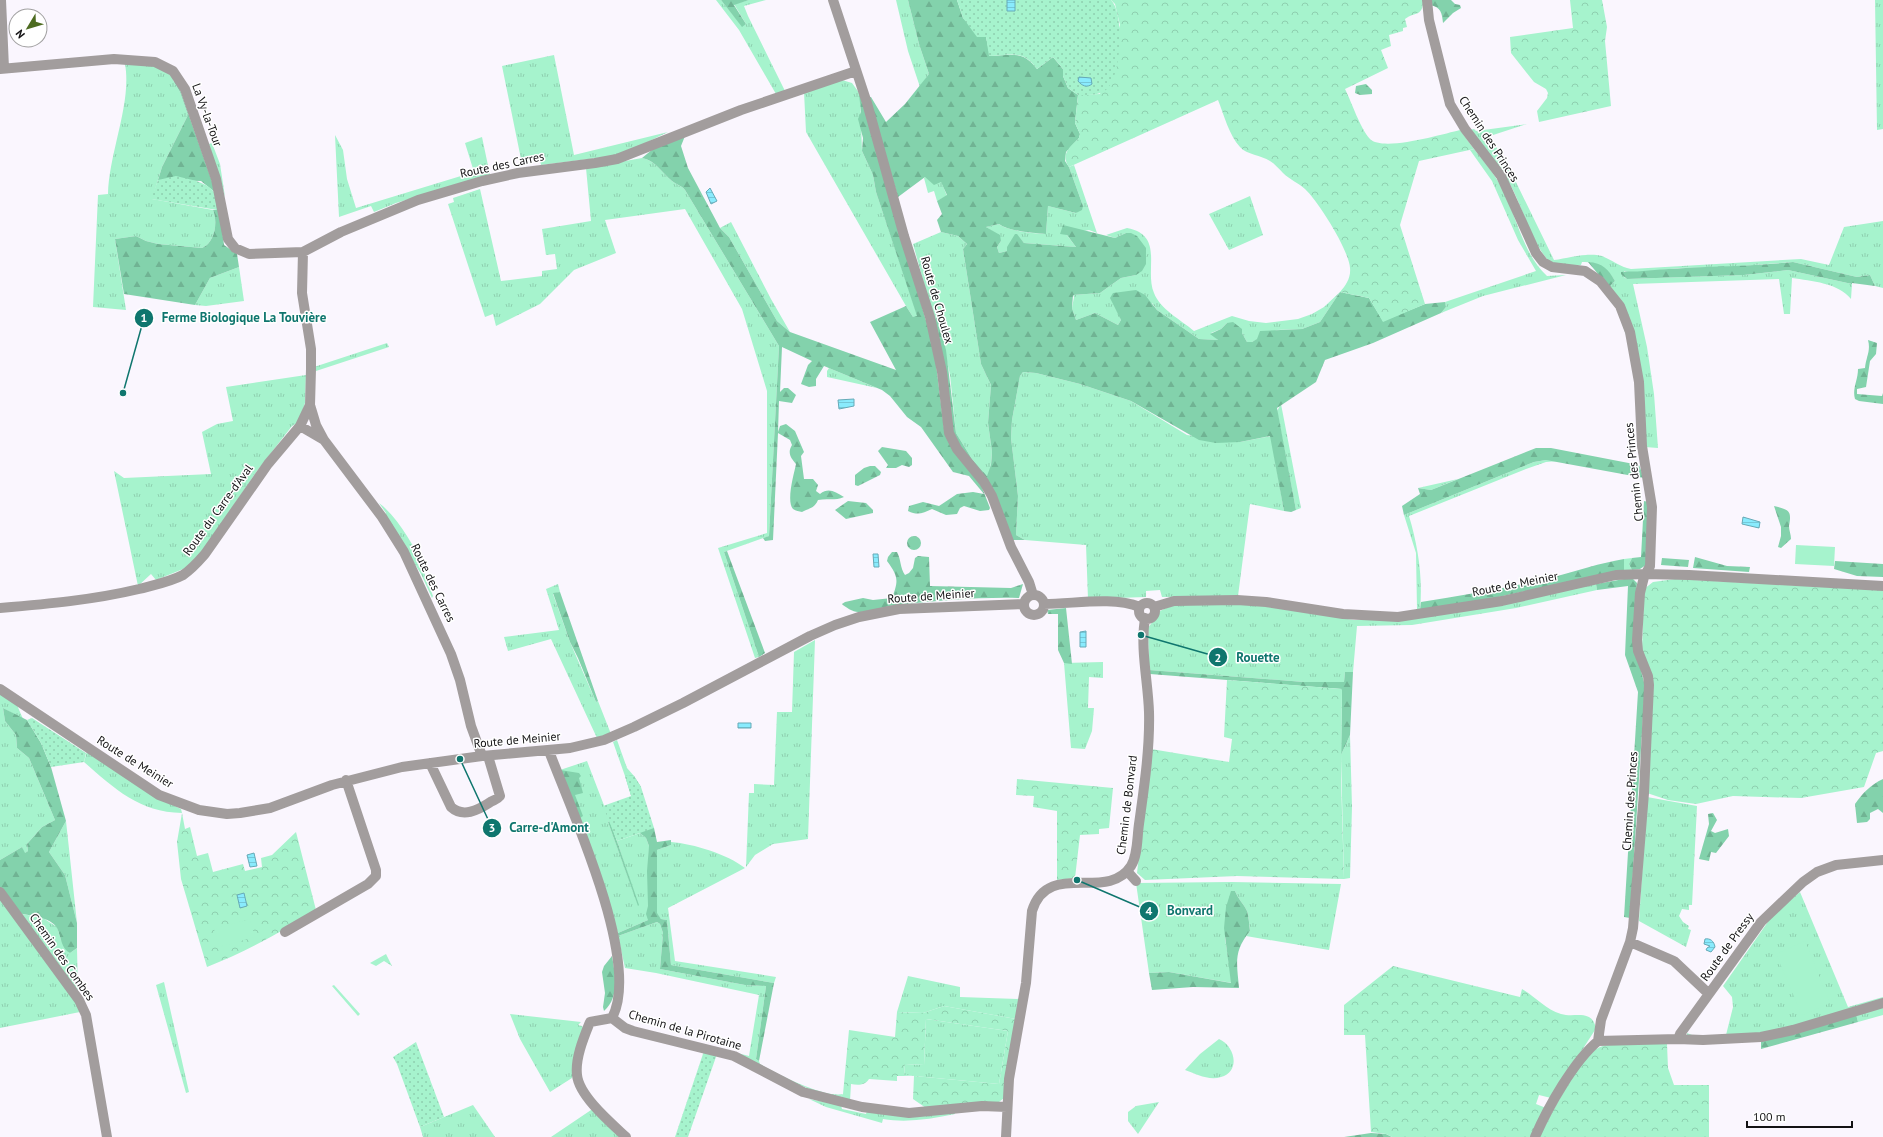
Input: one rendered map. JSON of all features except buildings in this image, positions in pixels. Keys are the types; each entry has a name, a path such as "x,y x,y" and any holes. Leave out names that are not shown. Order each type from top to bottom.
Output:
{"street":[{"path":"1,0 2,69"},
{"name":"Route de Choulex","path":"833,0 867,103 904,236 935,336 942,372 948,433 957,449 988,489 1011,547 1029,582 1033,595"},
{"name":"Chemin des Princes","path":"1426,0 1429,20 1450,104 1465,129 1501,176 1536,254 1543,262 1552,267 1581,270 1594,276 1611,294 1624,313 1640,382 1642,446 1652,496 1652,547 1650,566 1645,574 1640,593 1637,640 1640,657 1648,676 1649,707 1644,800 1630,942 1601,1020 1598,1041"},
{"name":"La Vy-la-Tour","path":"2,69 114,59 148,61 170,68 178,77 185,89 194,113 216,179 227,233 232,246 249,254 303,252"},
{"name":"Route des Carres","path":"430,763 451,807 457,812 470,812 482,809 500,796 471,726 458,674 451,654 404,552 382,517 324,440 316,425 310,405 311,349 302,293 303,252 341,232 418,200 482,181 518,173 617,159 741,110 856,71"},
{"name":"Route des Carres","path":"310,405 300,426 324,440"},
{"name":"Route du Carre-d'Aval","path":"0,608 64,602 122,593 182,575 194,567 205,554 268,464 300,426"},
{"name":"Route de Meinier","path":"1154,607 1174,601 1238,600 1266,602 1343,614 1398,617 1502,601 1616,575 1645,574 1883,586"},
{"path":"1033,595 1039,596 1044,604 1042,611 1036,614 1026,611 1024,604 1027,598 1033,595"},
{"path":"1044,604 1116,602 1128,603 1140,607"},
{"path":"1146,603 1152,605 1155,611 1152,617 1145,618 1141,615 1140,607 1146,603"},
{"name":"Route de Meinier","path":"0,689 145,786 173,801 199,810 227,814 253,812 270,808 346,780 402,767 484,756 549,751 584,746 628,730 810,636 845,621 899,608 1024,604"},
{"name":"Chemin de Bonvard","path":"1006,1137 1007,1107 1013,1050 1026,983 1032,911 1035,902 1042,892 1053,886 1110,880 1127,871 1133,862 1135,855 1149,724 1144,638 1145,618"},
{"path":"549,751 588,854 612,925 619,963 620,991 617,1010 612,1018 590,1022 579,1055 576,1075 580,1086 590,1100 626,1137"},
{"path":"285,932 368,884 376,876 376,870 346,780"},
{"name":"Route de Pressy","path":"1678,1038 1762,920 1807,878 1817,872 1836,865 1883,860"},
{"path":"1127,871 1136,881"},
{"name":"Chemin des Combes","path":"0,892 78,1000 86,1015 107,1137"},
{"path":"1630,942 1674,962 1709,994"},
{"path":"1535,1137 1551,1105 1579,1061 1598,1041 1678,1038 1703,1040 1761,1037 1805,1027 1883,1003"},
{"name":"Chemin de la Pirotaine","path":"612,1018 625,1028 634,1031 734,1056 803,1092 830,1100 880,1110 909,1113 982,1106 1007,1107"}],"green space":[{"path":"716,0 721,0 742,26 746,24 734,4 749,0 766,0 744,6 785,91 776,94 739,30"},
{"path":"721,0 749,0 734,5 746,24 742,27"},
{"path":"896,0 908,0 919,44 929,74 920,87 908,51"},
{"path":"908,0 957,0 963,18 986,37 990,56 1022,56 1032,63 1037,69 1053,57 1063,69 1063,76 1068,88 1078,95 1075,123 1080,134 1079,138 1066,152 1065,161 1069,167 1083,206 1082,210 1076,213 1048,206 1046,234 1014,230 999,224 986,227 1000,235 1001,241 997,247 999,253 1007,251 1007,247 1015,234 1017,234 1024,243 1076,247 1067,235 1060,234 1063,225 1115,238 1126,233 1131,233 1137,236 1146,248 1146,264 1142,271 1136,275 1121,278 1100,293 1073,295 1072,308 1076,320 1095,313 1118,325 1121,320 1110,298 1113,293 1136,290 1145,295 1157,310 1199,339 1218,340 1210,334 1221,329 1227,323 1233,322 1242,329 1242,333 1247,342 1252,342 1257,339 1260,331 1302,329 1320,322 1340,292 1369,298 1383,321 1425,304 1445,302 1446,307 1441,313 1373,343 1325,360 1316,382 1277,408 1296,510 1291,512 1284,511 1270,436 1240,442 1216,443 1199,440 1131,401 1080,384 1036,373 1023,372 1020,376 1012,420 1011,438 1018,496 1016,535 1025,540 1012,540 970,461 953,436 934,319 937,318 946,350 956,433 972,459 987,476 991,465 992,452 988,423 991,385 981,364 963,249 967,244 958,236 941,232 937,220 942,214 937,201 947,195 941,182 934,185 925,177 898,197 868,97 871,97 886,122 905,104 929,74 919,44"},
{"path":"957,0 1111,0 1115,7 1120,31 1120,45 1116,72 1112,82 1107,89 1101,93 1093,95 1078,95 1068,88 1063,76 1063,69 1053,57 1037,69 1027,58 1021,56 1010,54 989,56 986,37 977,37 963,18"},
{"path":"1111,0 1423,0 1422,9 1418,13 1405,19 1407,27 1403,28 1403,31 1389,35 1391,46 1381,50 1388,68 1345,89 1363,129 1370,139 1377,143 1387,144 1414,141 1460,130 1474,149 1419,161 1400,225 1425,304 1383,322 1369,298 1340,292 1348,281 1350,268 1339,238 1332,226 1311,195 1305,189 1274,164 1266,159 1246,152 1240,147 1230,131 1218,100 1069,167 1066,162 1067,151 1079,138 1080,134 1075,123 1078,95 1100,94 1120,25 1115,4"},
{"path":"1430,0 1451,0 1455,4 1460,5 1461,8 1453,13 1443,23 1439,9 1430,5"},
{"path":"1570,0 1602,0 1607,27 1605,41 1611,106 1539,122 1537,111 1547,98 1548,93 1546,89 1534,82 1511,53 1510,37 1573,28"},
{"path":"1875,0 1883,0 1883,129 1877,130"},
{"path":"554,55 574,155 668,132 621,155 541,165 539,156 521,159 502,66"},
{"path":"147,63 172,73 174,82 180,92 188,115 162,167 152,199 213,210 215,226 213,237 210,242 202,248 158,244 146,241 136,236 115,239 126,310 93,307 98,195 108,194 112,161 123,111 126,79 125,64"},
{"path":"176,78 216,193 201,181 158,180 162,167 188,115 180,92 174,82"},
{"path":"842,80 852,83 860,94 862,151 873,175 876,192 918,317 913,317 906,306 806,132 804,92"},
{"path":"1366,84 1372,90 1372,94 1360,95 1355,93 1356,86"},
{"path":"859,94 934,348 944,428 981,485 990,508 989,510 980,511 964,506 960,508 957,514 946,515 932,509 918,514 908,511 909,506 923,502 939,506 957,494 973,492 984,494 969,476 953,472 921,427 907,417 890,396 882,390 824,366 816,379 816,386 809,387 801,384 808,365 812,361 782,347 780,392 784,388 788,388 796,395 792,403 779,401 778,432 780,426 786,424 795,431 804,452 801,456 804,479 813,479 818,485 816,491 820,494 826,491 832,491 844,497 818,500 813,507 802,512 793,509 790,494 796,464 790,455 792,445 790,440 778,433 773,540 765,541 763,538 769,536 779,346 685,190 672,181 651,161 642,158 653,149 685,136 681,146 688,168 720,228 729,237 777,321 790,332 896,370 870,322 906,306 913,317 917,316 876,192 873,175 862,151 863,138 858,119 861,112"},
{"path":"1527,124 1490,136 1513,176 1554,260 1585,255 1597,255 1631,269 1801,259 1829,265 1844,227 1883,221 1883,288 1875,286 1870,275 1857,277 1793,262 1728,267 1679,268 1632,273 1624,271 1624,277 1627,279 1744,275 1788,270 1852,284 1851,299 1839,289 1832,286 1792,278 1790,314 1784,314 1779,279 1633,284 1647,347 1654,394 1658,448 1645,447 1642,380 1609,287 1615,281 1605,269 1597,264 1582,262 1581,265 1570,267 1551,264 1544,256 1534,238 1509,182 1493,158 1469,130 1474,129 1476,131"},
{"path":"335,135 343,150 347,179 356,208 474,172 465,143 482,137 490,175 396,203 374,212 371,206 339,217"},
{"path":"212,143 220,164 225,197 209,144"},
{"path":"1474,149 1501,186 1532,258 1547,276 1566,275 1483,296 1441,313 1446,307 1445,302 1536,271 1518,240 1492,181 1470,150"},
{"path":"642,158 651,161 672,181 685,190 779,346 769,536 724,552 759,657 755,658 718,548 767,533 767,391 742,309 685,209 605,220 616,253 574,270 540,304 496,326 493,314 485,317 448,204 454,202 453,198 480,189 501,281 542,276 542,271 557,269 555,254 546,255 542,229 591,221 586,168"},
{"path":"1074,165 1097,233 1089,230 1066,234 1076,247 1024,243 1017,235 1007,251 999,253 997,247 1001,241 995,233 986,227 999,224 1014,230 1046,234 1048,206 1076,213 1083,206 1069,167"},
{"path":"176,176 201,183 211,189 218,199 215,199 217,210 151,199 158,180"},
{"path":"925,177 941,181 947,196 937,201 934,191 928,193"},
{"path":"1250,196 1263,235 1229,250 1209,214"},
{"path":"215,199 218,199 224,245 237,254 239,267 210,278 195,305 124,294 115,239 136,236 146,241 158,244 202,248 210,242 213,237 215,220 213,210 216,210"},
{"path":"731,222 790,332 777,321 729,237 720,228"},
{"path":"1127,228 1139,232 1146,238 1150,246 1152,284 1157,299 1171,314 1194,331 1232,316 1249,321 1266,323 1298,319 1312,314 1324,307 1340,292 1320,322 1302,329 1277,330 1252,342 1247,342 1242,333 1227,323 1221,329 1211,333 1218,340 1199,339 1157,310 1152,303 1116,307 1121,320 1118,325 1095,313 1076,320 1072,308 1073,295 1100,293 1121,278 1136,275 1126,233 1115,238 1106,235"},
{"path":"941,232 958,236 967,244 963,249 981,364 991,385 988,423 992,452 990,473 987,476 972,459 956,433 950,375 937,318 934,319 913,244"},
{"path":"1588,262 1604,267 1615,281 1609,287"},
{"path":"1793,262 1857,277 1870,275 1875,286 1852,284 1788,270 1744,275 1627,279 1621,274 1621,272"},
{"path":"239,267 244,301 206,306 195,305 210,278"},
{"path":"1868,340 1877,343 1876,354 1870,361 1866,387 1857,389 1857,394 1882,396 1883,393 1883,404 1859,401 1855,399 1854,395 1858,369 1865,368 1869,351"},
{"path":"387,343 389,347 316,371 314,367"},
{"path":"829,368 877,388 827,377 827,371"},
{"path":"1023,372 1036,373 1080,384 1131,401 1187,435 1240,442 1271,436 1284,511 1250,504 1238,596 1162,597 1160,590 1146,591 1146,597 1088,599 1086,545 1025,540 1016,535 1018,496 1011,438 1012,420 1020,376"},
{"path":"306,375 305,403 299,422 292,426 257,471 202,552 188,567 156,580 151,574 138,586 114,471 124,478 211,474 202,432 217,424 233,421 226,387"},
{"path":"1281,404 1301,508 1296,510 1277,411"},
{"path":"882,447 906,451 912,458 912,465 909,467 902,465 896,468 886,468 888,465 878,451"},
{"path":"1536,448 1551,448 1639,465 1644,478 1546,460 1534,462 1404,515 1402,506 1420,494 1418,488 1431,490"},
{"path":"1546,460 1558,461 1546,462 1526,469 1409,516 1415,539 1420,574 1420,610 1417,609 1416,553 1404,515 1534,462"},
{"path":"875,466 881,472 880,475 858,486 855,485 855,475 864,468"},
{"path":"1458,479 1431,490 1418,488"},
{"path":"848,501 866,503 873,510 873,513 846,519 835,510"},
{"path":"1644,501 1649,502 1646,565 1640,569 1632,570 1629,564 1632,558 1641,557"},
{"path":"379,503 399,524 425,566 422,567 433,596 432,598 421,574 384,515 386,513"},
{"path":"1774,506 1786,510 1790,514 1789,526 1791,539 1781,548 1778,547 1781,536 1781,527"},
{"path":"914,536 919,538 921,543 919,548 914,550 909,548 907,543 909,538"},
{"path":"1796,545 1835,547 1834,566 1795,564"},
{"path":"727,551 765,653 759,657 724,552"},
{"path":"892,552 897,552 905,575 913,568 915,558 918,556 929,557 930,586 1011,588 1023,584 1019,598 927,602 892,606 863,612 854,611 842,604 863,598 873,600 892,598 896,587 896,578 887,561"},
{"path":"1695,557 1727,566 1750,567 1749,572 1693,568"},
{"path":"1632,558 1629,564 1632,570 1624,570 1624,559"},
{"path":"1662,558 1689,560 1688,567 1661,565"},
{"path":"1624,559 1624,570 1480,601 1420,610 1421,602 1520,585"},
{"path":"1835,561 1883,564 1883,577 1857,576 1834,569"},
{"path":"1624,579 1633,579 1637,583 1633,639 1645,686 1630,918 1624,917 1638,692 1625,655 1628,586 1597,590 1596,584"},
{"path":"1675,579 1883,590 1883,751 1876,753 1864,787 1801,798 1733,796 1696,804 1668,800 1647,793 1652,688 1642,649 1644,589 1653,582"},
{"path":"558,584 560,592 553,594 570,642 596,702 598,701 611,734 597,738 551,639 508,651 504,637 559,630 546,589"},
{"path":"1596,584 1597,590 1516,608 1412,625 1357,626 1353,672 1345,672 1344,682 1304,682 1149,670 1148,628 1160,611 1174,604 1251,604 1354,620 1368,620"},
{"path":"560,592 598,701 596,702 570,642 553,593"},
{"path":"1066,608 1072,664 1064,663 1058,650 1058,614 1048,614 1047,610"},
{"path":"815,640 808,839 773,844 755,855 746,867 749,793 754,793 754,784 774,785 777,712 792,712 794,652"},
{"path":"1103,662 1103,678 1089,677 1088,708 1094,708 1092,731 1085,749 1071,748 1064,663"},
{"path":"1149,670 1304,682 1344,682 1345,672 1353,672 1350,735 1341,755 1342,689 1150,674"},
{"path":"1227,680 1342,689 1341,779 1344,879 1237,876 1145,880 1137,873 1151,749 1229,762 1232,739 1224,737"},
{"path":"0,694 17,705 23,719 3,708 5,721 16,735 17,748 29,758 55,820 42,827 27,844 28,851 24,854 22,847 0,860"},
{"path":"3,708 27,720 41,743 51,767 66,821 49,852 65,875 77,923 77,948 70,953 65,949 54,924 39,917 17,913 0,887 0,860 22,847 25,853 28,851 27,844 42,827 55,820 29,758 17,748 16,735 5,721"},
{"path":"32,718 86,753 84,762 51,767 41,743 27,720"},
{"path":"1350,735 1352,807 1350,878 1344,879 1341,755"},
{"path":"617,740 627,768 634,776 625,776 613,742"},
{"path":"87,751 156,797 181,809 182,813 167,812 140,804 117,790 84,762"},
{"path":"587,761 610,821 608,822 638,905 617,841 640,833 646,838 649,846 648,920 618,933 560,770"},
{"path":"560,770 579,773 581,776 579,778 583,793 575,795 583,816 580,818"},
{"path":"625,776 634,776 641,787 632,790 647,823 654,828 657,842 671,840 671,845 657,850 657,913 661,919 667,920 671,965 774,983 759,1061 756,1059 766,986 745,985 660,969 663,933 660,924 657,922 618,936 618,933 648,920 646,914 648,906 647,871 649,846 646,838 640,833 639,821"},
{"path":"625,776 634,776 641,787 654,828 617,841 603,806 631,796"},
{"path":"1017,779 1113,788 1109,828 1099,829 1099,834 1080,835 1075,878 1057,880 1057,811 1033,807 1034,796 1016,795"},
{"path":"1883,779 1883,813 1878,809 1870,813 1870,819 1867,822 1857,823 1855,804 1867,790"},
{"path":"1647,797 1697,806 1692,905 1689,905 1689,910 1682,909 1679,916 1683,922 1689,926 1688,929 1691,930 1686,947 1639,921"},
{"path":"182,813 185,829 190,827 197,856 208,853 213,872 243,864 245,871 262,867 261,858 272,855 296,832 316,910 263,941 236,955 207,967 181,879 177,842"},
{"path":"1713,813 1717,820 1711,831 1715,833 1728,829 1729,836 1716,853 1711,852 1709,861 1699,859 1709,824 1708,814"},
{"path":"66,821 77,923 65,875 49,852"},
{"path":"610,821 639,905 638,906 608,822"},
{"path":"671,842 710,850 729,858 745,868 668,908 675,961 776,977 774,983 671,965 667,920 661,919 657,914 657,850 671,845"},
{"path":"1231,882 1341,884 1329,950 1246,936 1250,931 1248,913 1235,891 1225,938 1232,983 1169,972 1149,973 1136,883"},
{"path":"1231,891 1235,891 1247,911 1249,918 1250,931 1241,945 1237,958 1239,988 1193,987 1152,990 1149,973 1169,972 1231,983 1224,928 1226,907"},
{"path":"1800,892 1848,1007 1883,997 1883,1000 1788,1028 1753,1036 1693,1038 1687,1035 1687,1033 1697,1037 1726,1035 1733,1007 1732,997 1723,986 1772,916"},
{"path":"0,897 77,1003 80,1012 0,1028"},
{"path":"17,913 43,918 57,927 61,940 70,953 77,948 78,994"},
{"path":"250,919 255,937 219,947 214,929"},
{"path":"657,922 660,924 663,933 660,969 745,985 766,986 756,1059 760,1064 777,1073 813,1089 835,1094 843,1094 840,1098 832,1098 687,1040 749,1056 759,995 656,973 625,968 618,936"},
{"path":"1805,941 1830,1003 1802,1015 1776,954"},
{"path":"386,954 392,966 384,961 376,966 370,963"},
{"path":"612,956 615,978 614,992 609,1005 604,1011 603,1007 605,993 602,972 604,966"},
{"path":"1393,966 1520,997 1522,989 1555,1012 1565,1015 1586,1016 1592,1020 1595,1024 1595,1030 1551,1098 1539,1095 1536,1104 1546,1108 1530,1137 1392,1137 1386,1134 1371,1132 1365,1035 1344,1035 1344,1005"},
{"path":"908,976 960,987 960,997 1020,999 1016,1019 944,1006 923,1013 897,1012"},
{"path":"164,982 189,1092 186,1093 156,985"},
{"path":"334,985 360,1014 358,1016 332,986"},
{"path":"944,1006 1016,1019 1004,1098 999,1102 926,1108 913,1099 914,1076 897,1076 897,1081 869,1079 863,1084 851,1084 850,1101 840,1098 843,1094 849,1030 895,1037 897,1012 923,1013","holes":["926,1019 1008,1031 999,1084 904,1075 905,1064 924,1065"]},
{"path":"1883,1006 1883,1015 1858,1022 1856,1014"},
{"path":"510,1014 581,1022 578,1025 582,1026 584,1029 572,1078 550,1092 520,1039"},
{"path":"1856,1014 1858,1022 1761,1049 1761,1040"},
{"path":"926,1019 1008,1031 999,1084 904,1075 905,1064 924,1065"},
{"path":"1219,1039 1229,1047 1234,1058 1231,1070 1227,1074 1221,1077 1212,1078 1185,1070 1200,1054"},
{"path":"416,1042 444,1117 420,1127 397,1064 393,1057"},
{"path":"1633,1043 1667,1044 1668,1068 1674,1085 1709,1085 1709,1137 1539,1137 1566,1088 1583,1062 1600,1047 1614,1044"},
{"path":"704,1051 717,1054 688,1137 675,1137"},
{"path":"809,1099 841,1105 842,1109 866,1114 867,1111 955,1111 955,1114 919,1120 901,1121 883,1119 882,1123 826,1107"},
{"path":"1159,1102 1138,1134 1128,1121 1128,1112 1136,1106"},
{"path":"473,1105 495,1137 423,1137 420,1127"},
{"path":"594,1108 621,1137 551,1137"},
{"path":"1371,1133 1386,1134 1392,1137 1344,1137"}],"water":[{"path":"1007,0 1015,0 1015,11 1007,11"},
{"path":"1079,77 1091,78 1092,84 1086,86 1081,84 1078,81"},
{"path":"710,188 717,201 711,204 706,192"},
{"path":"854,399 854,406 839,409 838,400"},
{"path":"1743,517 1760,522 1759,528 1742,524"},
{"path":"873,554 878,554 879,567 874,567"},
{"path":"1086,631 1086,647 1080,647 1080,632"},
{"path":"738,723 751,723 751,728 738,728"},
{"path":"254,853 257,866 250,867 247,855"},
{"path":"244,893 247,906 240,908 237,895"},
{"path":"1705,939 1714,943 1715,947 1711,952 1706,950 1710,946 1704,944"}],"place":[{"name":"Ferme Biologique La Touvière","path":"123,393"},
{"name":"Rouette","path":"1141,635"},
{"name":"Carre-d'Amont","path":"460,759"},
{"name":"Bonvard","path":"1077,880"}]}
